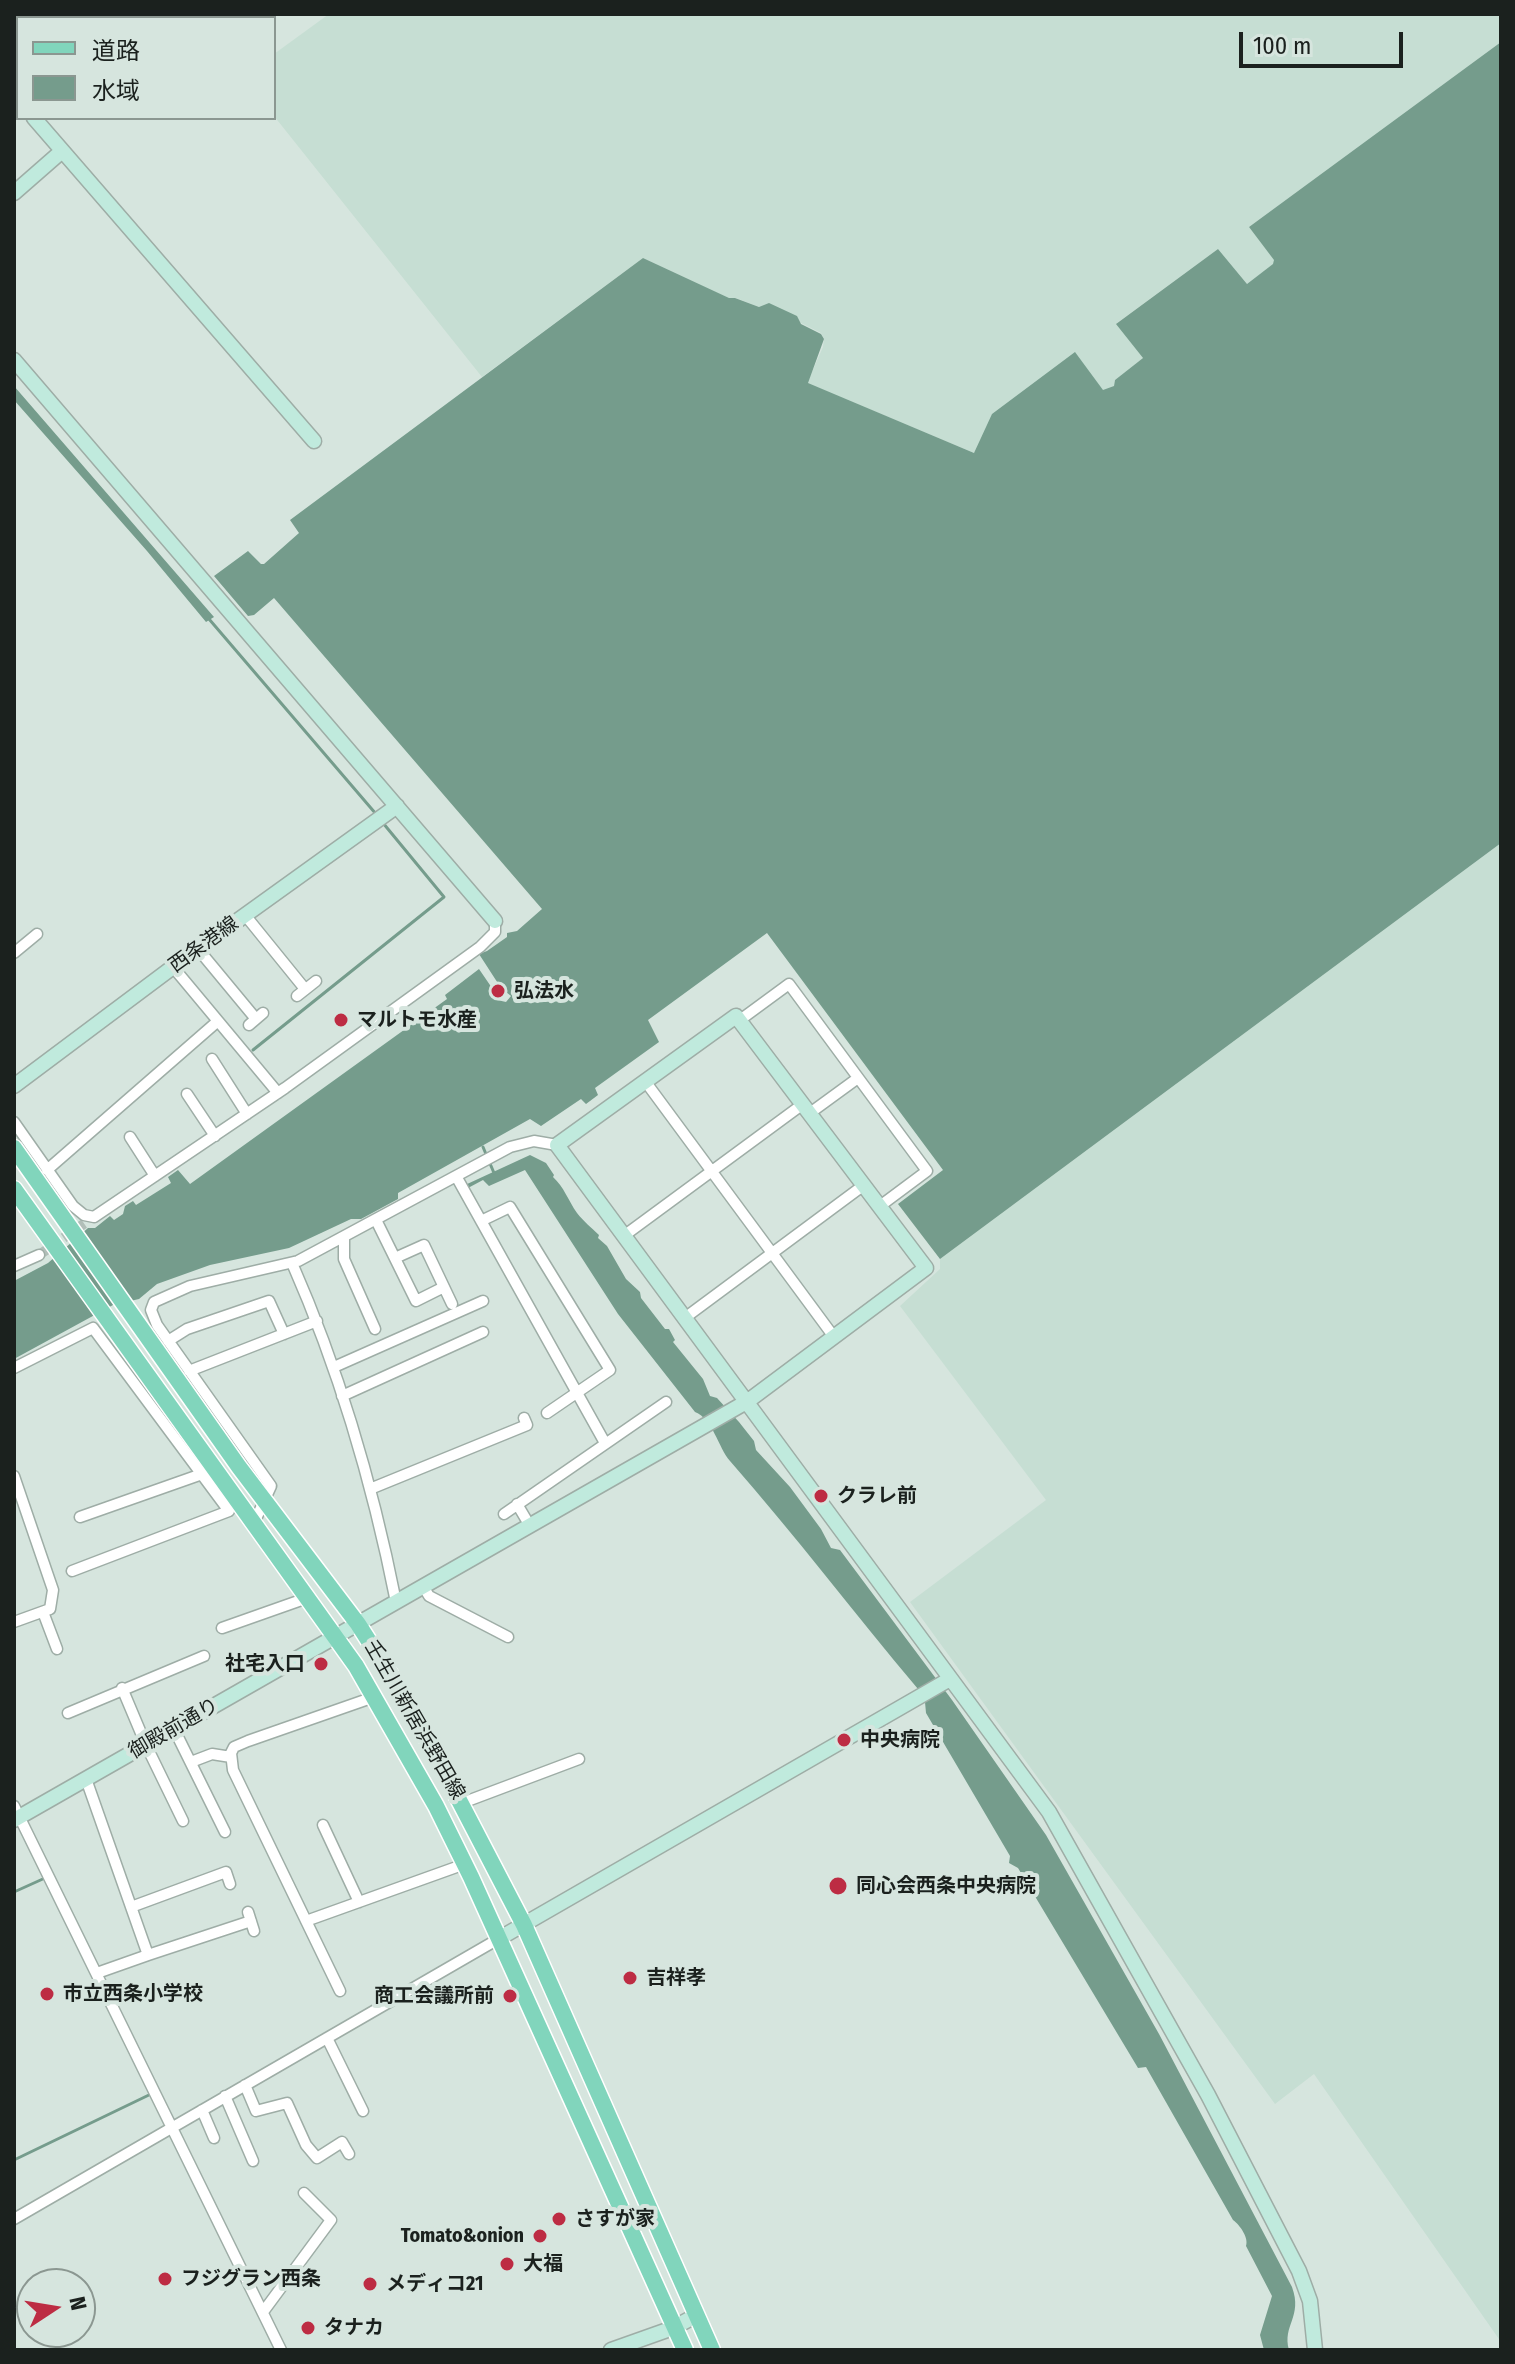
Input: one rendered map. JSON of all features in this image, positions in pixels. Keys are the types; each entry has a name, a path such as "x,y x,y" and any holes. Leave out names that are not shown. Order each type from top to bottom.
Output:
{"main road":[{"name":"壬生川新居浜野田線","path":"14,1148 85,1225 127,1311 263,1500 358,1624 409,1704 524,1925 712,2350"},
{"name":"壬生川新居浜野田線","path":"14,1189 104,1313 218,1484 254,1523 356,1666 374,1697 465,1864 685,2350"}],"street":[{"path":"36,120 314,441"},
{"path":"14,193 62,151"},
{"path":"14,360 495,921 495,932 480,947 278,1093 85,1225 14,1122"},
{"name":"西条港線","path":"14,1086 397,806"},
{"path":"245,915 301,992 316,981"},
{"path":"14,953 37,934"},
{"path":"198,949 256,1019"},
{"path":"173,967 278,1093"},
{"path":"557,1145 736,1016 880,1206 927,1171 789,984 740,1020"},
{"path":"47,1170 218,1021"},
{"path":"212,1059 247,1114"},
{"path":"625,1235 712,1171 806,1108 858,1078"},
{"path":"645,1081 834,1337"},
{"path":"187,1094 215,1136"},
{"path":"130,1137 155,1176"},
{"path":"254,1523 271,1486 152,1317 154,1302 190,1286 292,1263 522,1142 557,1145 686,1317 743,1404 947,1681 1049,1812 1208,2095 1302,2279 1310,2301 1315,2350"},
{"path":"456,1176 605,1443"},
{"path":"686,1317 864,1185"},
{"name":"御殿前通り","path":"16,1814 86,1779 743,1404 926,1268 880,1206"},
{"path":"481,1221 510,1207 610,1370 547,1413"},
{"path":"376,1220 416,1301 444,1287"},
{"path":"344,1238 344,1259 375,1329"},
{"path":"395,1258 424,1245 452,1304"},
{"path":"14,1266 39,1255"},
{"path":"292,1263 334,1367 382,1533 396,1602"},
{"path":"168,1341 187,1329 269,1301 284,1334"},
{"path":"334,1367 483,1301"},
{"path":"189,1371 317,1321"},
{"path":"14,1368 93,1328 202,1474 218,1484 229,1511 72,1571"},
{"path":"342,1396 483,1332"},
{"path":"504,1514 666,1402"},
{"path":"370,1489 527,1425 524,1418"},
{"path":"218,1484 239,1467"},
{"path":"80,1517 202,1474"},
{"path":"14,1476 53,1590 50,1609 14,1622"},
{"path":"517,1504 530,1526"},
{"path":"423,1586 429,1596 508,1637"},
{"path":"222,1628 307,1598"},
{"path":"43,1612 57,1649"},
{"path":"68,1713 204,1656"},
{"path":"14,2219 947,1681"},
{"path":"122,1688 183,1821"},
{"path":"340,1991 233,1770 231,1757 234,1747 248,1741 374,1697"},
{"path":"174,1729 225,1832"},
{"path":"191,1762 212,1754 231,1757"},
{"path":"462,1803 579,1759"},
{"path":"86,1779 148,1955"},
{"path":"16,1814 281,2350"},
{"path":"323,1825 359,1902"},
{"path":"306,1921 465,1864"},
{"path":"131,1907 226,1872 230,1884"},
{"path":"97,1973 251,1921"},
{"path":"327,2038 363,2111"},
{"path":"245,2085 256,2111 287,2103 306,2145 317,2158 342,2142 349,2154"},
{"path":"225,2096 253,2161"},
{"path":"202,2110 214,2138"},
{"path":"263,2312 331,2220 304,2193"},
{"path":"611,2350 673,2328 697,2315"}],"shaded area":[{"path":"329,14 1501,14 1501,42 1249,227 1275,260 1274,264 1247,284 1218,249 1117,323 1143,358 1115,380 1114,386 1103,391 1075,353 974,453 807,383 823,347 821,333 767,306 759,307 736,298 730,299 643,258 482,377 276,119 276,53"},
{"path":"1501,843 1501,2342 1314,2074 1275,2104 910,1602 1046,1500 900,1306 940,1269 940,1259"}],"water":[{"path":"1501,42 1501,843 940,1259 898,1204 943,1170 767,933 648,1020 659,1042 595,1088 598,1095 586,1104 581,1099 541,1126 530,1119 398,1193 398,1199 361,1219 351,1219 289,1248 210,1265 157,1284 139,1299 113,1305 14,1359 14,1281 48,1263 88,1228 95,1228 110,1216 114,1220 123,1214 125,1206 133,1201 136,1205 171,1183 168,1177 178,1170 190,1184 447,999 445,995 479,969 497,1000 506,1002 511,996 501,988 479,954 507,937 507,933 517,931 542,909 274,598 254,615 248,616 214,576 248,551 264,564 299,533 290,520 643,258 729,298 759,307 769,303 797,316 801,324 821,334 824,339 808,383 974,453 992,414 1075,352 1103,390 1114,386 1115,380 1143,358 1116,324 1218,249 1247,284 1273,264 1274,260 1249,227"},
{"path":"14,386 214,617 206,622 14,400"},
{"path":"530,1155 546,1163 577,1213 599,1235 598,1238 607,1246 626,1279 640,1292 641,1298 665,1329 669,1329 675,1340 673,1342 703,1379 710,1396 717,1398 739,1422 754,1441 756,1450 790,1487 821,1529 831,1548 840,1550 952,1700 1046,1835 1159,2034 1292,2287 1295,2306 1288,2334 1289,2350 1264,2350 1260,2335 1272,2296 1246,2246 1243,2232 1233,2220 1146,2067 1138,2068 1018,1868 1009,1863 1010,1856 926,1713 925,1702 918,1689 730,1461 706,1421 695,1412 618,1314 525,1170 489,1186 483,1180 468,1188 465,1185"}],"waterway":[{"path":"209,619 376,814"},
{"path":"253,1050 444,897 383,823"},
{"path":"483,1147 494,1173"},
{"path":"14,1892 46,1879"},
{"path":"14,2160 151,2094 149,2091"}],"tunnel":[{"path":"39,1255 85,1223"}],"place":[{"name":"弘法水","path":"498,991"},
{"name":"マルトモ水産","path":"341,1020"},
{"name":"クラレ前","path":"821,1496"},
{"name":"社宅入口","path":"321,1664"},
{"name":"中央病院","path":"844,1740"},
{"name":"同心会西条中央病院","path":"838,1886"},
{"name":"吉祥孝","path":"630,1978"},
{"name":"市立西条小学校","path":"47,1994"},
{"name":"商工会議所前","path":"510,1996"},
{"name":"さすが家","path":"559,2219"},
{"name":"Tomato&onion","path":"540,2236"},
{"name":"大福","path":"507,2264"},
{"name":"フジグラン西条","path":"165,2279"},
{"name":"メディコ21","path":"370,2284"},
{"name":"タナカ","path":"308,2328"}]}
